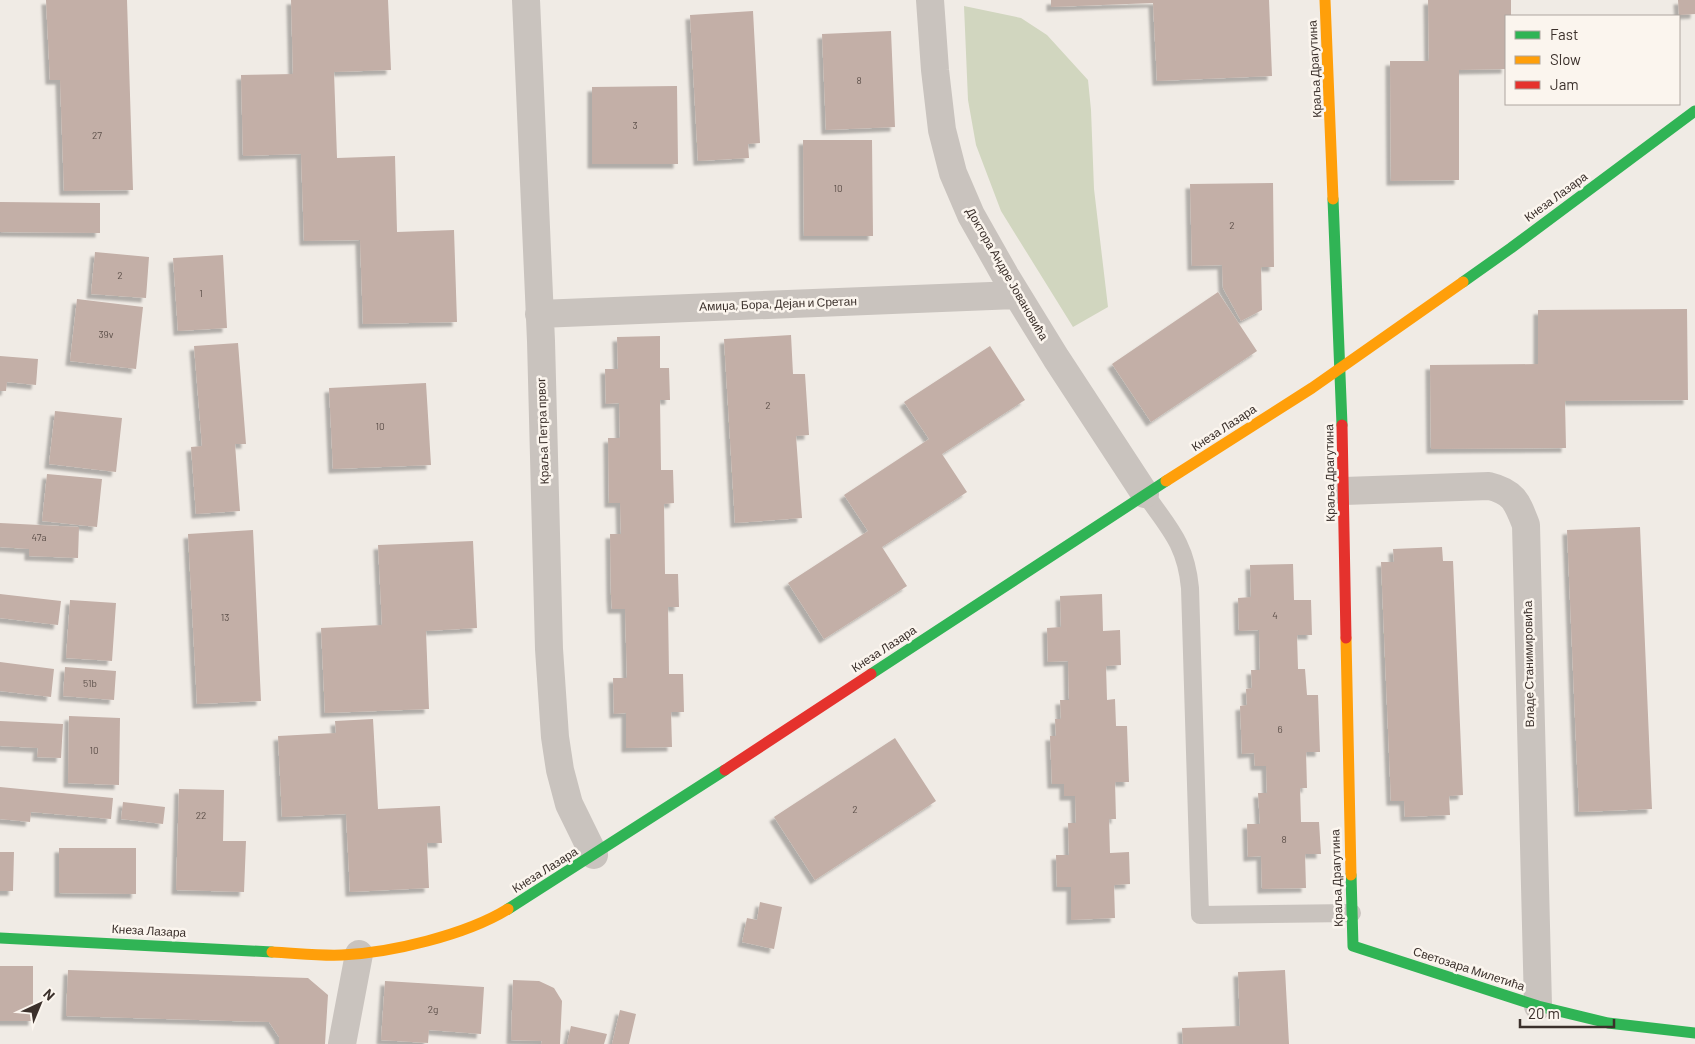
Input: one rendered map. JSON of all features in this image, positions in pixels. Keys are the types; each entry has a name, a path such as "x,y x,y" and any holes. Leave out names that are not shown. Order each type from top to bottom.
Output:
{"street":[{"name":"Краља Петра првог","path":"526,0 539,314 549,649 555,738 560,770 569,804 594,855"},
{"name":"Доктора Андре Јовановића","path":"930,0 942,130 953,173 971,214 1016,295 1145,494"},
{"name":"Краља Драгутина","path":"1325,0 1344,491 1347,741 1353,946"},
{"name":"Кнеза Лазара","path":"0,938 340,955 359,954 426,941 476,924 517,904 1145,494 1340,370 1511,248 1695,111"},
{"name":"Амиџа, Бора, Дејан и Сретан","path":"539,314 1016,295"},
{"name":"Владе Станимировића","path":"1344,491 1489,486 1504,489 1518,504 1526,525 1538,1006"},
{"name":"Светозара Милетића","path":"1353,946 1538,1006 1608,1023 1695,1033"},
{"path":"342,1044 359,954"}],"lane":[{"path":"1145,494 1177,539 1189,569 1200,915 1352,913"}],"green space":[{"path":"964,6 1021,18 1047,35 1088,80 1094,189 1108,307 1073,327 1001,211 976,145 968,100"}],"building":[{"path":"46,0 127,0 133,190 64,191 60,80 50,80"},
{"path":"291,0 388,0 391,70 334,72 337,158 395,156 397,232 454,230 457,322 363,324 360,240 304,241 301,154 243,156 241,75 293,74"},
{"path":"1051,0 1269,0 1272,76 1157,81 1153,3 1051,7"},
{"path":"1428,0 1511,0 1511,15 1505,15 1505,69 1459,70 1459,180 1391,181 1390,61 1429,61"},
{"path":"1678,0 1695,0 1695,14 1679,15"},
{"path":"753,11 760,143 748,144 749,158 698,161 690,15"},
{"path":"891,31 895,127 826,130 822,34"},
{"path":"677,86 678,164 592,164 592,87"},
{"path":"803,140 872,140 873,236 804,236"},
{"path":"1273,183 1274,267 1261,267 1262,310 1241,321 1223,288 1222,265 1192,266 1190,184"},
{"path":"0,202 100,203 100,233 0,232"},
{"path":"95,252 149,257 146,298 91,294"},
{"path":"223,255 227,328 178,331 173,258"},
{"path":"1218,292 1257,351 1151,422 1112,364"},
{"path":"77,299 143,307 136,369 70,361"},
{"path":"1687,309 1688,400 1565,401 1566,448 1431,449 1430,365 1538,364 1538,310"},
{"path":"791,335 793,374 805,374 809,435 796,436 802,518 735,523 724,339"},
{"path":"660,336 660,368 669,368 670,400 660,400 661,470 673,470 674,503 664,504 665,574 678,574 679,607 668,607 669,674 683,674 684,712 671,712 672,747 626,748 626,713 614,714 613,678 627,678 625,609 612,609 611,595 610,534 621,534 620,503 609,503 608,438 620,438 619,403 606,404 605,369 618,369 617,337"},
{"path":"238,343 246,444 235,444 240,511 196,514 191,447 202,446 194,346"},
{"path":"990,346 1025,400 942,454 967,492 882,547 907,586 824,639 788,583 868,531 844,495 929,439 904,402"},
{"path":"0,356 38,359 36,385 7,382 6,391 0,391"},
{"path":"426,383 431,465 333,469 329,388"},
{"path":"55,411 122,418 116,472 49,464"},
{"path":"47,474 102,479 97,527 42,521"},
{"path":"0,523 79,527 78,558 29,556 29,549 0,547"},
{"path":"1640,527 1652,809 1579,812 1567,530"},
{"path":"253,530 261,701 197,704 188,534"},
{"path":"473,541 477,628 426,631 429,709 325,713 321,628 382,625 378,545"},
{"path":"1442,547 1443,561 1453,561 1463,795 1449,796 1450,815 1405,817 1404,801 1391,801 1381,562 1394,562 1393,549"},
{"path":"1293,564 1294,600 1311,600 1312,635 1297,635 1298,669 1305,669 1307,695 1318,695 1320,752 1306,752 1307,788 1300,788 1301,822 1319,822 1321,854 1305,854 1306,888 1262,889 1261,856 1248,857 1247,824 1260,824 1258,793 1267,793 1266,766 1255,766 1254,753 1242,754 1240,706 1247,705 1246,689 1252,688 1251,670 1260,670 1259,630 1239,631 1238,598 1251,597 1250,565"},
{"path":"0,594 61,601 58,625 0,618"},
{"path":"1102,594 1103,631 1120,630 1121,665 1106,666 1107,700 1115,699 1116,726 1127,726 1129,782 1115,782 1116,819 1109,819 1110,853 1129,852 1130,884 1114,885 1115,918 1071,920 1071,887 1057,887 1056,855 1069,855 1068,823 1076,823 1075,796 1064,796 1064,784 1052,784 1050,736 1056,736 1055,719 1061,719 1060,700 1069,700 1068,661 1048,662 1047,628 1061,627 1060,596"},
{"path":"70,600 116,603 112,661 66,658"},
{"path":"0,662 54,669 51,697 0,691"},
{"path":"65,667 116,671 114,700 63,696"},
{"path":"69,716 120,718 119,785 68,783"},
{"path":"373,719 378,809 440,806 442,843 427,843 429,888 350,892 346,814 282,817 278,736 336,733 335,721"},
{"path":"0,721 63,724 61,758 37,757 38,748 0,746"},
{"path":"895,738 936,801 815,880 774,817"},
{"path":"0,787 113,798 111,819 31,812 30,822 0,819"},
{"path":"179,789 224,790 223,841 246,841 244,892 176,890"},
{"path":"123,802 165,807 163,824 121,819"},
{"path":"59,848 136,848 136,894 59,893"},
{"path":"0,852 14,852 13,891 0,891"},
{"path":"760,902 782,907 774,949 742,942 747,918 757,920"},
{"path":"0,966 33,966 33,1021 0,1021"},
{"path":"68,970 308,978 328,995 325,1044 279,1044 279,1037 269,1022 66,1016"},
{"path":"1285,970 1289,1044 1183,1044 1182,1028 1240,1026 1238,972"},
{"path":"513,980 539,981 554,988 562,1001 560,1044 541,1044 542,1041 511,1040"},
{"path":"385,981 484,987 481,1034 429,1030 428,1043 381,1040"},
{"path":"620,1010 636,1014 629,1044 612,1044"},
{"path":"571,1026 607,1034 604,1044 567,1044"}],"traffic: fast":[{"path":"1463,282 1695,111"},
{"path":"1333,199 1342,425"},
{"path":"871,674 1166,481"},
{"path":"508,909 725,770"},
{"path":"1351,875 1353,946 1538,1006 1608,1023 1695,1033"},
{"path":"0,938 272,952"}],"traffic: slow":[{"path":"1325,0 1333,199"},
{"path":"1166,481 1312,388 1463,282"},
{"path":"1346,638 1351,875"},
{"path":"272,952 333,955 382,951 450,934 471,927 508,909"}],"traffic: jam":[{"path":"1342,425 1346,638"},
{"path":"725,770 871,674"}]}
